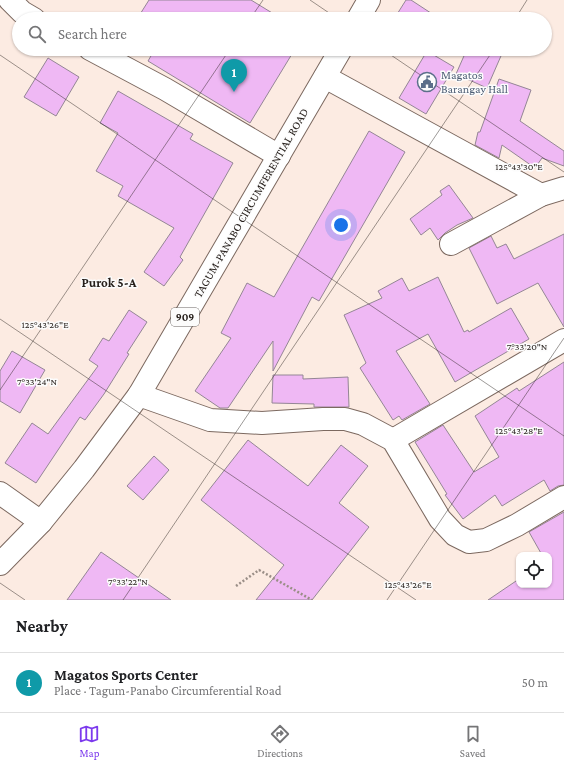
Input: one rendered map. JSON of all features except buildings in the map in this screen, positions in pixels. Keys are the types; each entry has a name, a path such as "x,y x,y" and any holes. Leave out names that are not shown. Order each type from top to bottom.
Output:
{"main road":[{"path":"10,0 22,12"},
{"path":"362,12 369,0"},
{"path":"103,56 165,89 279,156"},
{"name":"TAGUM-PANABO CIRCUMFERENTIAL ROAD","path":"0,564 41,522 84,469 139,395 337,56"},
{"path":"325,77 541,195"},
{"path":"451,244 541,195 564,188"},
{"path":"394,440 564,340"},
{"path":"139,395 210,420 262,423 345,419 363,424 394,440 440,519 455,534 469,542 486,540 517,525 564,497"},
{"path":"0,493 41,522"}],"path":[{"path":"236,586 260,570 312,600"}],"place":[{"name":"Magatos Barangay Hall","path":"427,82"},
{"name":"Magatos Sports Center","path":"234,92"}],"district":[{"name":"Purok 5-A","path":"109,282"}]}
